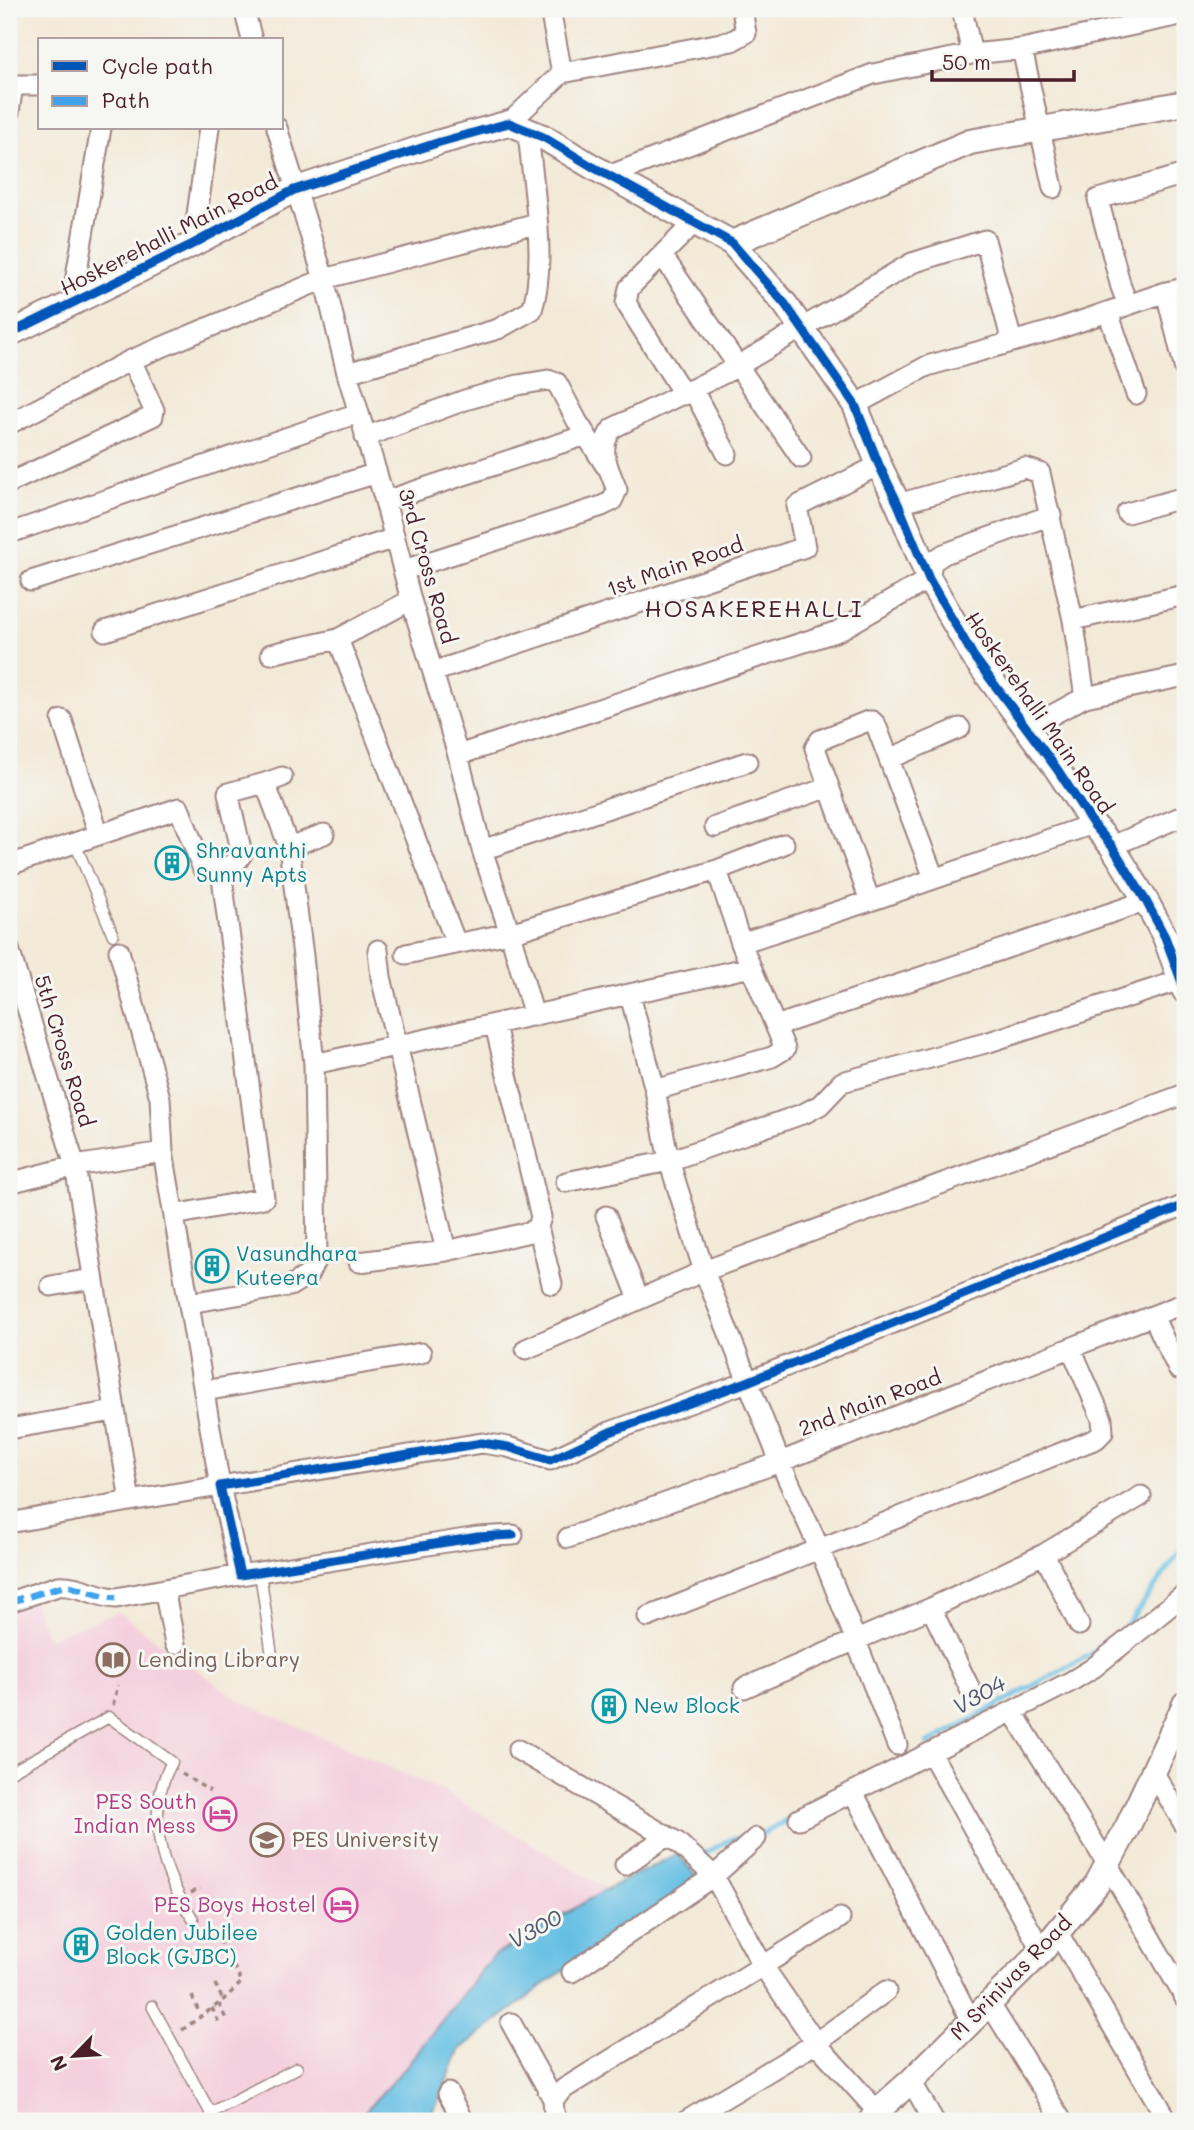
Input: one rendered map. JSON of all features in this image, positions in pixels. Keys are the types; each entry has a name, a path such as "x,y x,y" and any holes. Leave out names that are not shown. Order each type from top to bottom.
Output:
{"street":[{"path":"244,9 251,38"},
{"path":"550,9 562,73"},
{"path":"347,373 498,329 532,310 538,290 537,223 518,127 562,73 732,41 746,33 744,9"},
{"path":"962,9 972,54"},
{"path":"608,176 873,74 972,54 1022,49 1185,14"},
{"path":"1022,49 1053,188"},
{"path":"9,112 11,85 38,85"},
{"path":"732,243 970,142 1185,103"},
{"name":"Hoskerehalli Main Road","path":"9,334 71,306 294,190 440,142 518,127 695,222 732,243 785,304 855,405 929,579 974,657 1028,728 1093,824 1112,846 1146,901 1176,942 1183,986"},
{"path":"71,306 101,130"},
{"path":"193,244 209,130"},
{"name":"3rd Cross Road","path":"278,130 294,190 324,279 358,413 458,755 482,850 534,1016"},
{"path":"1128,305 1098,199 1185,174"},
{"path":"695,222 629,288 626,303 689,392 727,454"},
{"path":"9,424 131,360 324,279 537,223"},
{"path":"606,466 605,438 613,428 737,367 912,263 985,240 1012,342"},
{"path":"662,255 801,458"},
{"path":"855,405 927,366 1176,290 1185,370"},
{"path":"1108,312 1136,394"},
{"path":"9,483 153,416 154,410 131,360"},
{"path":"365,437 465,400 518,385 548,380 557,383 606,466 617,490 612,500 603,506 404,570"},
{"path":"13,532 358,413"},
{"path":"385,501 586,435"},
{"name":"1st Main Road","path":"433,672 805,547 797,506 879,465"},
{"path":"898,504 1025,468 1040,473 1073,620 1085,697"},
{"path":"31,581 377,473"},
{"path":"1127,513 1185,497"},
{"path":"458,755 838,631 929,579 932,562 944,554 1051,515"},
{"path":"105,631 395,538"},
{"path":"1073,620 1185,595"},
{"path":"271,654 338,639 411,600"},
{"path":"338,639 456,943"},
{"path":"1028,728 1085,697 1185,676"},
{"path":"62,720 99,835"},
{"path":"870,901 816,753 816,745 820,740 872,721 890,759 934,878"},
{"path":"890,759 960,728"},
{"path":"482,850 747,762"},
{"path":"9,865 179,808 202,869 221,870 238,861 242,854 228,793 273,780 289,847 314,1064 317,1257 309,1275 290,1286 189,1303"},
{"path":"715,827 828,787"},
{"path":"1112,846 1185,815"},
{"path":"741,943 1093,824"},
{"path":"289,847 324,834"},
{"path":"406,954 510,933 717,870 784,844"},
{"path":"174,1215 264,1199 221,870"},
{"path":"655,1090 781,1054 785,1049 741,943 717,870"},
{"path":"776,1026 1146,901"},
{"path":"116,943 160,1098 163,1152 220,1486 240,1575"},
{"name":"5th Cross Road","path":"9,949 75,1166 130,1501"},
{"path":"378,950 381,977 446,1251"},
{"path":"314,1064 751,967"},
{"path":"566,1182 669,1161 805,1113 820,1105 842,1082 1183,986"},
{"path":"630,995 655,1090 669,1161 704,1270 747,1382 820,1550 897,1745"},
{"path":"495,1025 541,1217 538,1227 552,1284"},
{"path":"526,1349 704,1270 1185,1094"},
{"path":"9,1183 75,1166 163,1152"},
{"path":"9,1523 482,1443 508,1447 550,1460 610,1432 747,1382 1185,1205"},
{"path":"606,1216 639,1299"},
{"path":"359,1262 446,1251 530,1232 538,1227"},
{"path":"51,1286 92,1279"},
{"name":"2nd Main Road","path":"568,1538 780,1462 1185,1303"},
{"path":"1153,1316 1178,1369"},
{"path":"648,1618 1096,1439 1103,1432 1102,1419 1071,1348"},
{"path":"204,1391 422,1353"},
{"path":"9,1429 114,1411"},
{"path":"744,1688 931,1608 1044,1554 1141,1496"},
{"path":"9,1602 66,1585 116,1598 478,1537 513,1535"},
{"path":"1044,1554 1079,1625"},
{"path":"164,1589 175,1644"},
{"path":"799,1819 1093,1668 1185,1594"},
{"path":"931,1608 971,1691"},
{"name":"M Srinivas Road","path":"870,2118 990,2004 1050,1942 1097,1884 1154,1773 1185,1704"},
{"path":"1012,1711 1108,1865 1185,1998"},
{"path":"518,1750 672,1839 714,1876 763,1966 870,2118"},
{"path":"931,1753 1050,1942 1168,2121"},
{"path":"1154,1773 1185,1826"},
{"path":"853,1792 971,2021"},
{"path":"572,1972 714,1876 756,1838"},
{"path":"625,1865 672,1839"},
{"path":"553,2099 565,2088 840,1918"},
{"path":"686,2121 816,2043 886,1991"},
{"path":"990,2004 1062,2121"},
{"path":"511,2023 553,2099 554,2113 558,2121"},
{"path":"911,2081 934,2121"},
{"path":"448,2093 463,2121"}],"lane":[{"path":"75,843 116,943"},
{"path":"260,1572 272,1656"},
{"path":"9,1773 109,1717 172,1762 160,1790 157,1824 163,1859 179,1898 193,1919"},
{"path":"152,2006 212,2117 297,2068"}],"path":[{"path":"109,1717 118,1685"},
{"path":"170,1767 210,1791"},
{"path":"170,2039 221,2002 242,1982 216,1934 193,1919"},
{"path":"215,1984 226,2019"},
{"path":"192,1996 201,2017"},
{"path":"212,2008 219,2022"},
{"path":"126,2115 129,2121"}],"shaded area":[{"name":"PES University","path":"33,1600 47,1638 118,1612 240,1701 443,1791 607,1889 492,1957 403,2070 356,2121 9,2121 9,1608"}],"water":[{"path":"677,1854 702,1882 554,1977 459,2050 437,2104 422,2121 356,2121 403,2070 492,1957 607,1889"}],"waterway":[{"name":"V304","path":"1117,1639 1185,1545"},
{"name":"V304","path":"927,1744 1109,1644"},
{"name":"V304","path":"758,1836 796,1816"},
{"name":"V300","path":"700,1856 731,1839 745,1838"}],"marked path":[{"path":"9,1602 67,1585 116,1598"}],"cycle path":[{"path":"9,334 193,244 294,190 440,142 509,123 543,137 732,243 785,304 855,405 929,579 974,657 1057,769 1093,824 1112,846 1165,937 1185,991"},
{"path":"513,1535 478,1537 240,1575 220,1486 482,1443 508,1447 550,1460 610,1432 747,1382 1185,1205"}],"place":[{"name":"Shravanthi Sunny Apts","path":"172,863"},
{"name":"Vasundhara Kuteera","path":"212,1266"},
{"name":"Lending Library","path":"113,1660"},
{"name":"New Block","path":"609,1706"},
{"name":"PES South Indian Mess","path":"220,1814"},
{"name":"PES University","path":"267,1840"},
{"name":"PES Boys Hostel","path":"341,1905"},
{"name":"Golden Jubilee Block (GJBC)","path":"81,1945"}],"district":[{"name":"HOSAKEREHALLI","path":"754,609"}]}
